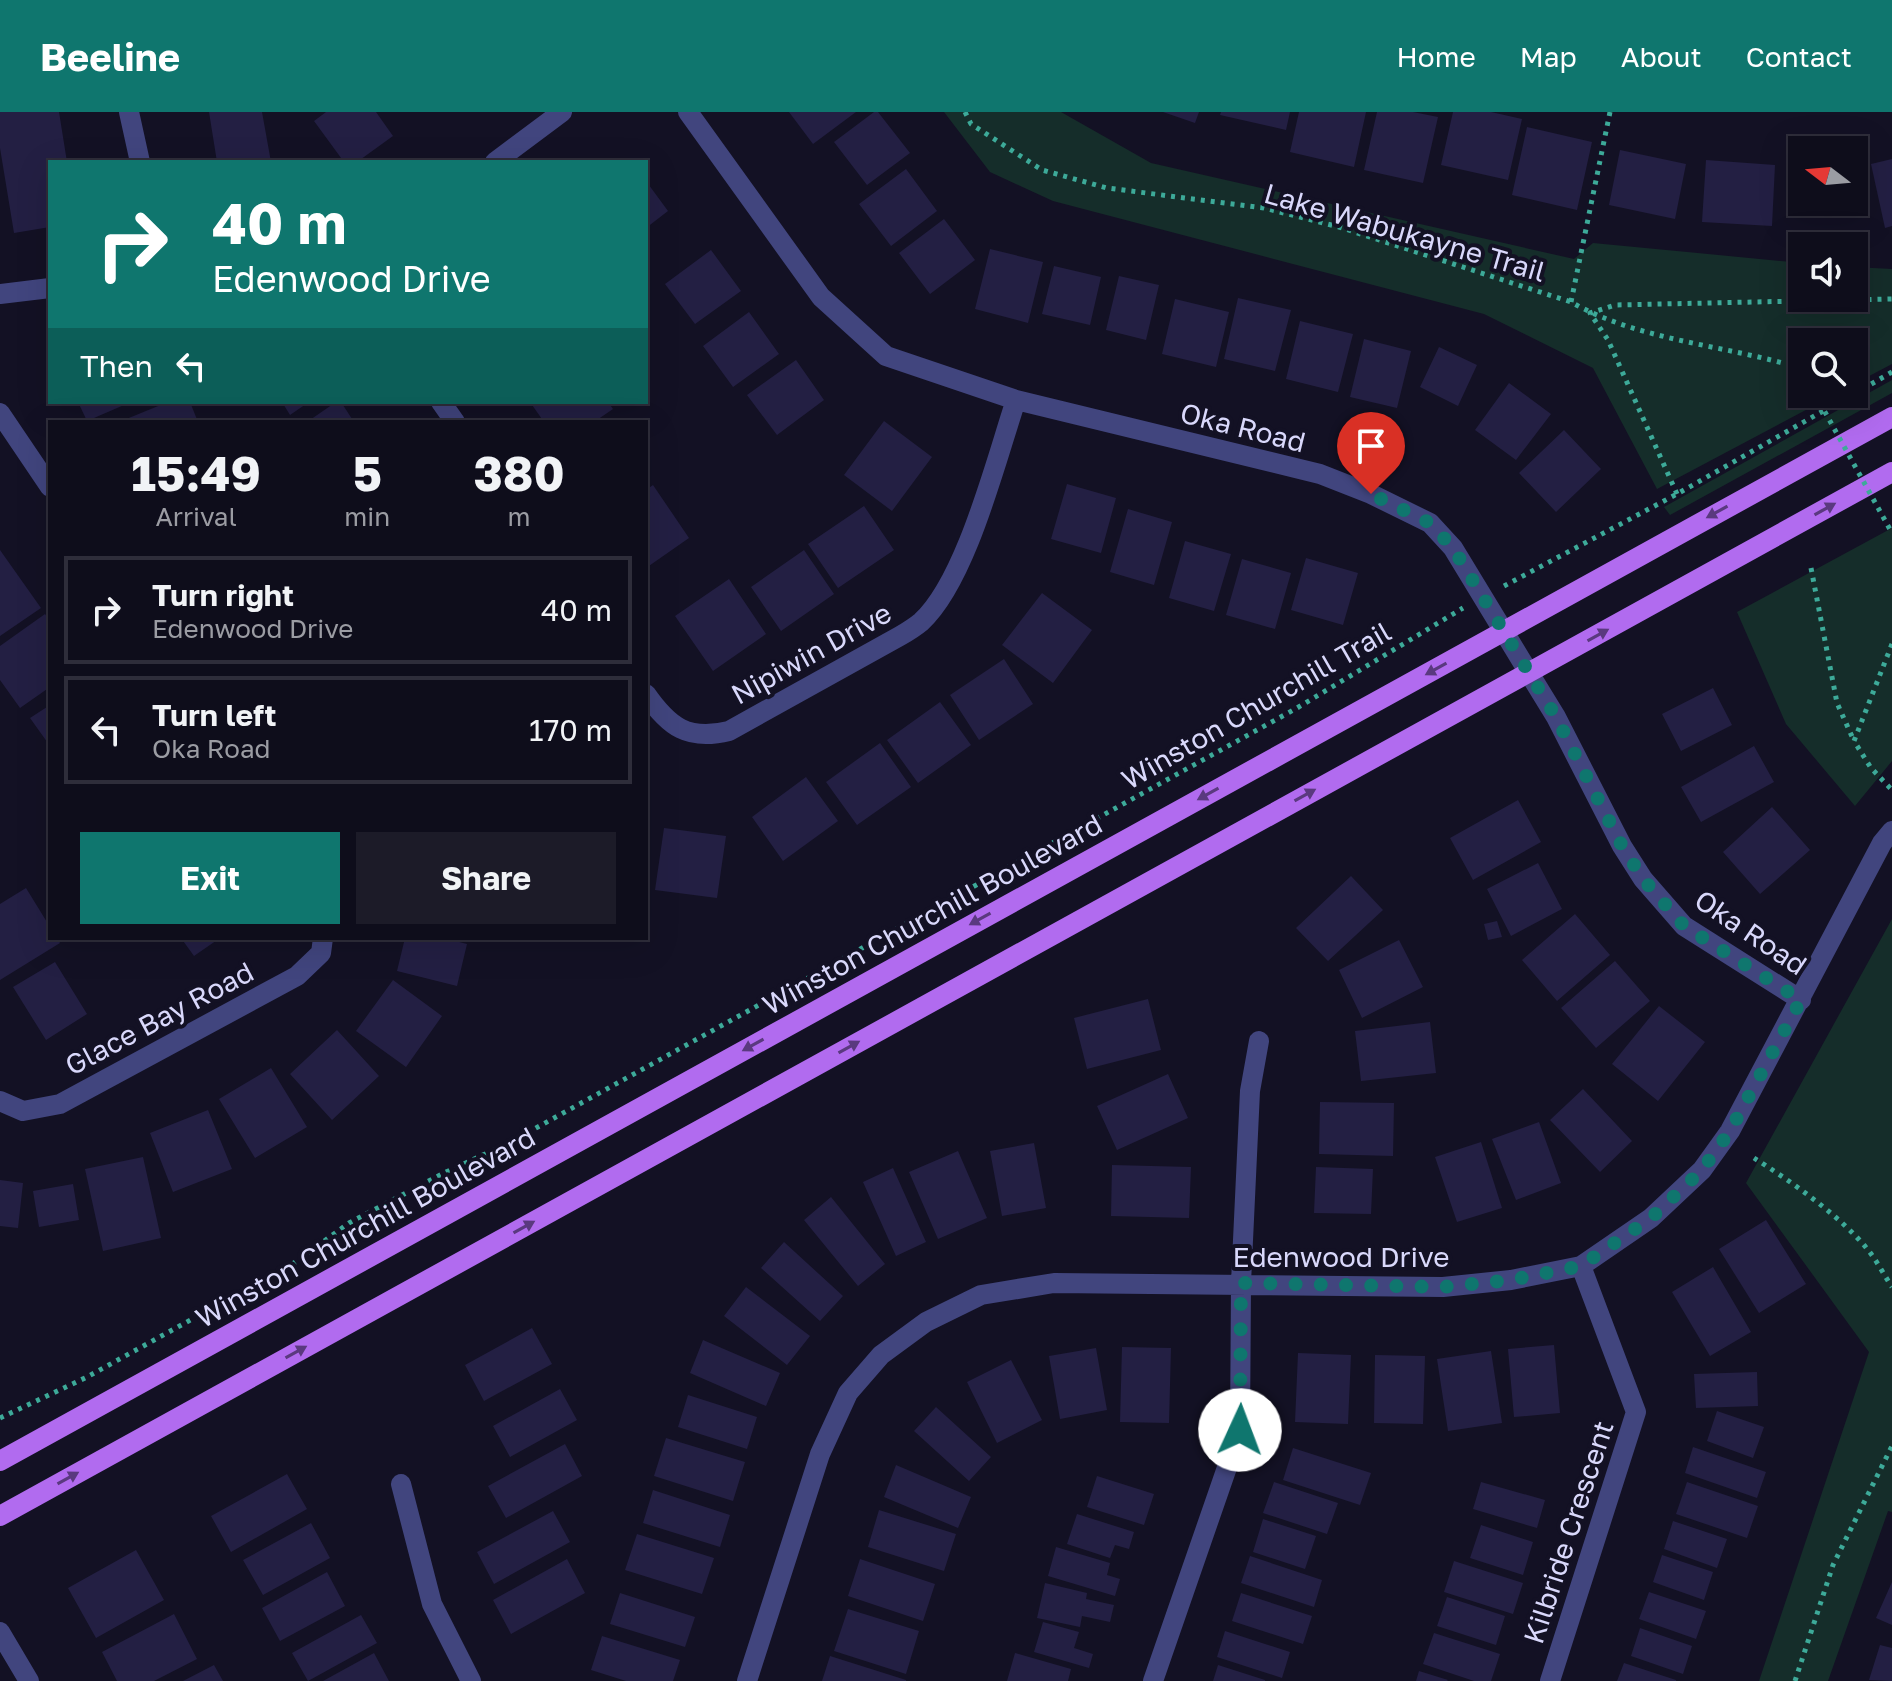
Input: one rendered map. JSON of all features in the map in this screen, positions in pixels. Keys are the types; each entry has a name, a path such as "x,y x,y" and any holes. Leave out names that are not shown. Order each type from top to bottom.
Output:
{"main road":[{"name":"Winston Churchill Boulevard","path":"0,1461 1892,417"},
{"path":"0,1516 1892,472"}],"street":[{"path":"129,112 140,160"},
{"path":"498,160 562,112"},
{"name":"Oka Road","path":"688,112 821,297 886,356 1016,400 1320,474 1371,494 1430,523 1453,548 1556,717 1622,846 1643,879 1684,926 1801,1000"},
{"path":"0,294 48,288"},
{"name":"Nipiwin Drive","path":"648,697 661,715 682,730 706,737 729,731 922,621 943,593 963,556 1016,400"},
{"path":"0,413 48,484"},
{"name":"Edenwood Drive","path":"747,1681 820,1454 848,1393 881,1355 926,1322 981,1295 1054,1283 1443,1287 1511,1280 1581,1266 1651,1218 1702,1170 1730,1131 1882,843 1892,831"},
{"name":"Glace Bay Road","path":"0,1101 23,1111 60,1104 297,976 321,953 323,940"},
{"path":"1153,1681 1240,1430 1241,1283 1250,1091 1259,1041"},
{"name":"Kilbride Crescent","path":"1550,1681 1636,1412 1581,1266"},
{"path":"401,1484 432,1604 471,1681"},
{"path":"0,1632 29,1681"}],"path":[{"name":"Lake Wabukayne Trail","path":"965,112 971,124 1042,170 1107,188 1264,208 1339,227 1571,302 1590,313 1626,326 1755,354 1788,365"},
{"path":"1571,302 1610,112"},
{"path":"1677,494 1608,340 1590,313 1615,305 1892,299"},
{"path":"1868,386 1892,372"},
{"path":"1823,408 1892,533"},
{"path":"1530,572 1829,408"},
{"path":"1811,568 1837,703 1854,741 1871,768 1892,790"},
{"name":"Winston Churchill Trail","path":"0,1418 87,1377 294,1263 349,1223 507,1144 1297,708 1437,622"},
{"path":"1854,741 1892,644"},
{"path":"1754,1158 1832,1215 1867,1248 1892,1287"},
{"path":"1795,1681 1833,1565 1892,1446"}],"green space":[{"path":"944,112 1061,112 1151,163 1574,259 1593,243 1788,262 1788,312 1868,312 1868,268 1892,269 1892,364 1868,377 1868,328 1788,328 1788,408 1810,408 1657,489 1593,368 1484,314 1053,201 990,172"},
{"path":"1892,380 1892,393 1868,406 1868,393"},
{"path":"1842,408 1865,408 1670,515 1664,507"},
{"path":"1892,528 1892,761 1855,806 1786,724 1737,612"},
{"path":"1892,919 1892,1512 1888,1511 1828,1681 1759,1681 1869,1352 1746,1183"}],"building":[{"path":"0,112 59,112 67,160 48,160 48,227 14,233 0,148"},
{"path":"209,112 262,112 271,160 217,160"},
{"path":"326,112 376,112 393,136 360,160 343,160 314,121"},
{"path":"789,112 856,112 813,144"},
{"path":"878,112 910,153 867,185 834,142"},
{"path":"1163,112 1199,112 1195,123"},
{"path":"1221,112 1290,112 1286,130 1220,115"},
{"path":"1299,112 1366,112 1354,167 1290,152"},
{"path":"1377,112 1413,112 1438,117 1423,183 1364,170"},
{"path":"1453,112 1491,112 1522,119 1508,180 1441,165"},
{"path":"1527,127 1592,142 1577,210 1512,195"},
{"path":"1620,150 1686,164 1675,219 1609,205"},
{"path":"1892,159 1892,226 1885,228 1871,164"},
{"path":"1706,160 1775,165 1772,226 1702,222"},
{"path":"906,169 937,211 891,246 859,204"},
{"path":"648,184 668,211 648,226"},
{"path":"944,219 975,260 930,294 899,253"},
{"path":"990,249 1043,262 1028,323 975,309"},
{"path":"711,250 741,291 695,324 665,284"},
{"path":"1054,266 1101,277 1090,325 1042,314"},
{"path":"1119,276 1159,285 1146,340 1106,330"},
{"path":"1238,298 1291,310 1275,371 1224,359"},
{"path":"1175,299 1229,312 1216,367 1162,354"},
{"path":"749,312 779,354 733,387 703,346"},
{"path":"1300,321 1353,334 1338,392 1286,379"},
{"path":"1364,339 1411,351 1397,408 1350,397"},
{"path":"1439,347 1477,365 1458,406 1420,387"},
{"path":"796,360 824,400 777,435 747,395"},
{"path":"1509,383 1551,414 1516,460 1475,430"},
{"path":"79,404 126,404 89,420"},
{"path":"163,404 191,404 197,420 124,420"},
{"path":"283,404 306,404 290,415"},
{"path":"333,404 342,404 353,420 310,420"},
{"path":"531,404 609,404 613,409 597,420 543,420"},
{"path":"884,421 932,457 892,511 844,475"},
{"path":"1564,430 1601,469 1556,512 1519,473"},
{"path":"1067,484 1116,498 1101,553 1051,539"},
{"path":"653,485 689,538 648,567 648,489"},
{"path":"864,506 894,550 838,588 808,544"},
{"path":"1128,509 1172,522 1154,585 1110,572"},
{"path":"1185,541 1231,554 1214,611 1169,598"},
{"path":"0,550 41,608 0,636"},
{"path":"804,550 834,594 781,631 751,587"},
{"path":"1306,558 1358,573 1343,625 1291,610"},
{"path":"1242,559 1291,573 1275,629 1226,615"},
{"path":"729,579 766,634 713,671 675,616"},
{"path":"1042,593 1092,630 1053,683 1002,645"},
{"path":"45,614 48,618 48,688 20,708 0,680 0,646"},
{"path":"1004,659 1033,704 979,740 950,695"},
{"path":"1713,688 1732,725 1681,751 1662,714"},
{"path":"940,702 971,745 918,783 887,740"},
{"path":"48,706 48,743 30,718"},
{"path":"880,743 911,787 857,825 826,782"},
{"path":"1754,746 1774,782 1701,822 1681,787"},
{"path":"806,777 838,821 783,861 752,817"},
{"path":"1518,800 1541,842 1473,880 1450,838"},
{"path":"1772,807 1810,850 1760,894 1723,852"},
{"path":"664,828 726,836 717,898 655,890"},
{"path":"1538,863 1562,909 1511,936 1487,889"},
{"path":"1351,876 1383,910 1328,961 1296,928"},
{"path":"26,888 48,924 48,940 58,940 60,943 0,980 0,904"},
{"path":"1575,914 1610,955 1557,1001 1522,960"},
{"path":"1497,921 1502,937 1488,940 1484,924"},
{"path":"182,940 217,940 194,956"},
{"path":"405,940 452,940 467,944 457,986 397,971"},
{"path":"1399,940 1423,987 1362,1018 1339,970"},
{"path":"1615,961 1650,1001 1596,1048 1561,1008"},
{"path":"55,962 87,1014 46,1040 13,987"},
{"path":"393,980 442,1016 406,1067 356,1031"},
{"path":"1148,999 1161,1050 1087,1069 1074,1018"},
{"path":"1659,1006 1705,1042 1658,1101 1612,1064"},
{"path":"1430,1022 1436,1073 1361,1081 1355,1031"},
{"path":"337,1030 379,1076 332,1120 290,1074"},
{"path":"271,1068 307,1127 255,1158 219,1099"},
{"path":"1168,1074 1188,1118 1117,1150 1097,1106"},
{"path":"1583,1089 1632,1141 1600,1172 1550,1120"},
{"path":"1320,1102 1394,1103 1393,1156 1319,1154"},
{"path":"208,1110 232,1169 173,1192 150,1133"},
{"path":"1539,1122 1561,1183 1516,1200 1492,1139"},
{"path":"1481,1142 1502,1208 1457,1222 1435,1157"},
{"path":"1034,1143 1046,1208 1002,1216 990,1151"},
{"path":"958,1151 987,1218 938,1239 909,1172"},
{"path":"143,1157 161,1238 103,1251 85,1169"},
{"path":"1112,1165 1191,1167 1189,1218 1111,1216"},
{"path":"1316,1167 1373,1169 1371,1214 1314,1213"},
{"path":"893,1168 926,1242 896,1256 863,1182"},
{"path":"0,1180 23,1183 18,1228 0,1226"},
{"path":"73,1184 79,1220 39,1227 33,1191"},
{"path":"831,1197 885,1264 858,1286 804,1220"},
{"path":"1766,1220 1806,1284 1759,1313 1719,1249"},
{"path":"784,1242 843,1296 820,1321 761,1268"},
{"path":"1713,1267 1751,1332 1710,1356 1672,1292"},
{"path":"746,1287 810,1336 787,1365 724,1316"},
{"path":"532,1328 552,1364 484,1401 465,1365"},
{"path":"703,1340 780,1373 766,1406 690,1373"},
{"path":"1554,1345 1560,1413 1514,1417 1508,1349"},
{"path":"1122,1347 1171,1348 1169,1423 1120,1422"},
{"path":"1096,1348 1107,1410 1060,1419 1049,1356"},
{"path":"1491,1351 1502,1423 1448,1431 1437,1359"},
{"path":"1298,1353 1351,1355 1348,1424 1295,1422"},
{"path":"1375,1355 1425,1356 1423,1424 1374,1423"},
{"path":"1011,1360 1042,1420 997,1443 967,1382"},
{"path":"1757,1372 1758,1406 1696,1408 1694,1374"},
{"path":"560,1389 577,1420 510,1457 493,1426"},
{"path":"688,1395 757,1417 747,1449 678,1427"},
{"path":"936,1407 991,1457 969,1481 914,1431"},
{"path":"1717,1411 1764,1427 1753,1458 1707,1441"},
{"path":"666,1438 745,1462 733,1501 654,1476"},
{"path":"565,1444 582,1476 506,1518 488,1486"},
{"path":"1693,1447 1766,1472 1757,1498 1685,1473"},
{"path":"1293,1448 1371,1473 1360,1505 1283,1480"},
{"path":"896,1465 971,1497 958,1528 884,1497"},
{"path":"287,1474 307,1509 231,1552 211,1516"},
{"path":"1097,1476 1154,1494 1144,1525 1087,1507"},
{"path":"1274,1482 1338,1503 1327,1534 1263,1513"},
{"path":"1481,1482 1545,1500 1537,1528 1473,1509"},
{"path":"1687,1482 1758,1506 1747,1538 1676,1514"},
{"path":"653,1490 730,1515 720,1547 643,1523"},
{"path":"879,1510 956,1534 944,1571 868,1547"},
{"path":"553,1511 570,1542 494,1584 477,1552"},
{"path":"1077,1514 1134,1532 1129,1549 1115,1545 1110,1558 1067,1544"},
{"path":"1263,1519 1316,1536 1305,1569 1253,1552"},
{"path":"1673,1521 1727,1539 1717,1568 1664,1549"},
{"path":"311,1523 330,1558 263,1595 243,1560"},
{"path":"1481,1525 1533,1542 1523,1575 1470,1558"},
{"path":"637,1534 714,1558 702,1594 625,1570"},
{"path":"1056,1547 1110,1563 1107,1575 1120,1579 1115,1596 1048,1576"},
{"path":"136,1550 164,1600 96,1638 68,1588"},
{"path":"1662,1555 1713,1572 1704,1600 1653,1582"},
{"path":"1250,1556 1322,1580 1314,1607 1241,1583"},
{"path":"567,1559 585,1593 511,1634 493,1600"},
{"path":"860,1559 935,1584 923,1621 848,1596"},
{"path":"1454,1561 1523,1583 1513,1614 1444,1592"},
{"path":"327,1572 345,1606 280,1641 262,1608"},
{"path":"1892,1582 1892,1625 1876,1618"},
{"path":"1045,1583 1087,1593 1086,1599 1114,1605 1110,1622 1082,1616 1080,1627 1037,1618"},
{"path":"1649,1592 1706,1611 1696,1639 1639,1619"},
{"path":"620,1593 695,1617 685,1647 610,1624"},
{"path":"1241,1593 1312,1616 1303,1644 1232,1621"},
{"path":"1447,1597 1505,1616 1496,1645 1437,1626"},
{"path":"848,1609 919,1631 906,1674 834,1651"},
{"path":"174,1614 197,1659 154,1681 117,1681 102,1652"},
{"path":"361,1615 377,1643 308,1681 292,1653"},
{"path":"1043,1622 1079,1632 1074,1648 1093,1654 1089,1668 1034,1652"},
{"path":"1640,1628 1692,1646 1683,1674 1631,1656"},
{"path":"1225,1631 1290,1652 1282,1678 1217,1657"},
{"path":"1434,1633 1500,1654 1491,1681 1474,1681 1423,1664"},
{"path":"602,1636 680,1660 673,1681 626,1681 591,1670"},
{"path":"1880,1645 1892,1648 1892,1681 1869,1680"},
{"path":"374,1653 389,1681 323,1681"},
{"path":"1015,1653 1071,1669 1068,1681 1007,1681"},
{"path":"830,1656 906,1680 906,1681 822,1681"},
{"path":"1624,1663 1676,1680 1676,1681 1617,1681"},
{"path":"214,1665 223,1681 183,1681"},
{"path":"1218,1665 1265,1680 1265,1681 1213,1681"},
{"path":"1419,1671 1448,1680 1416,1681"}],"route":[{"path":"1240,1430 1241,1283 1443,1287 1511,1280 1581,1266 1651,1218 1702,1170 1730,1131 1801,1000 1684,926 1643,879 1622,846 1556,717 1453,548 1430,523 1371,494"}]}
